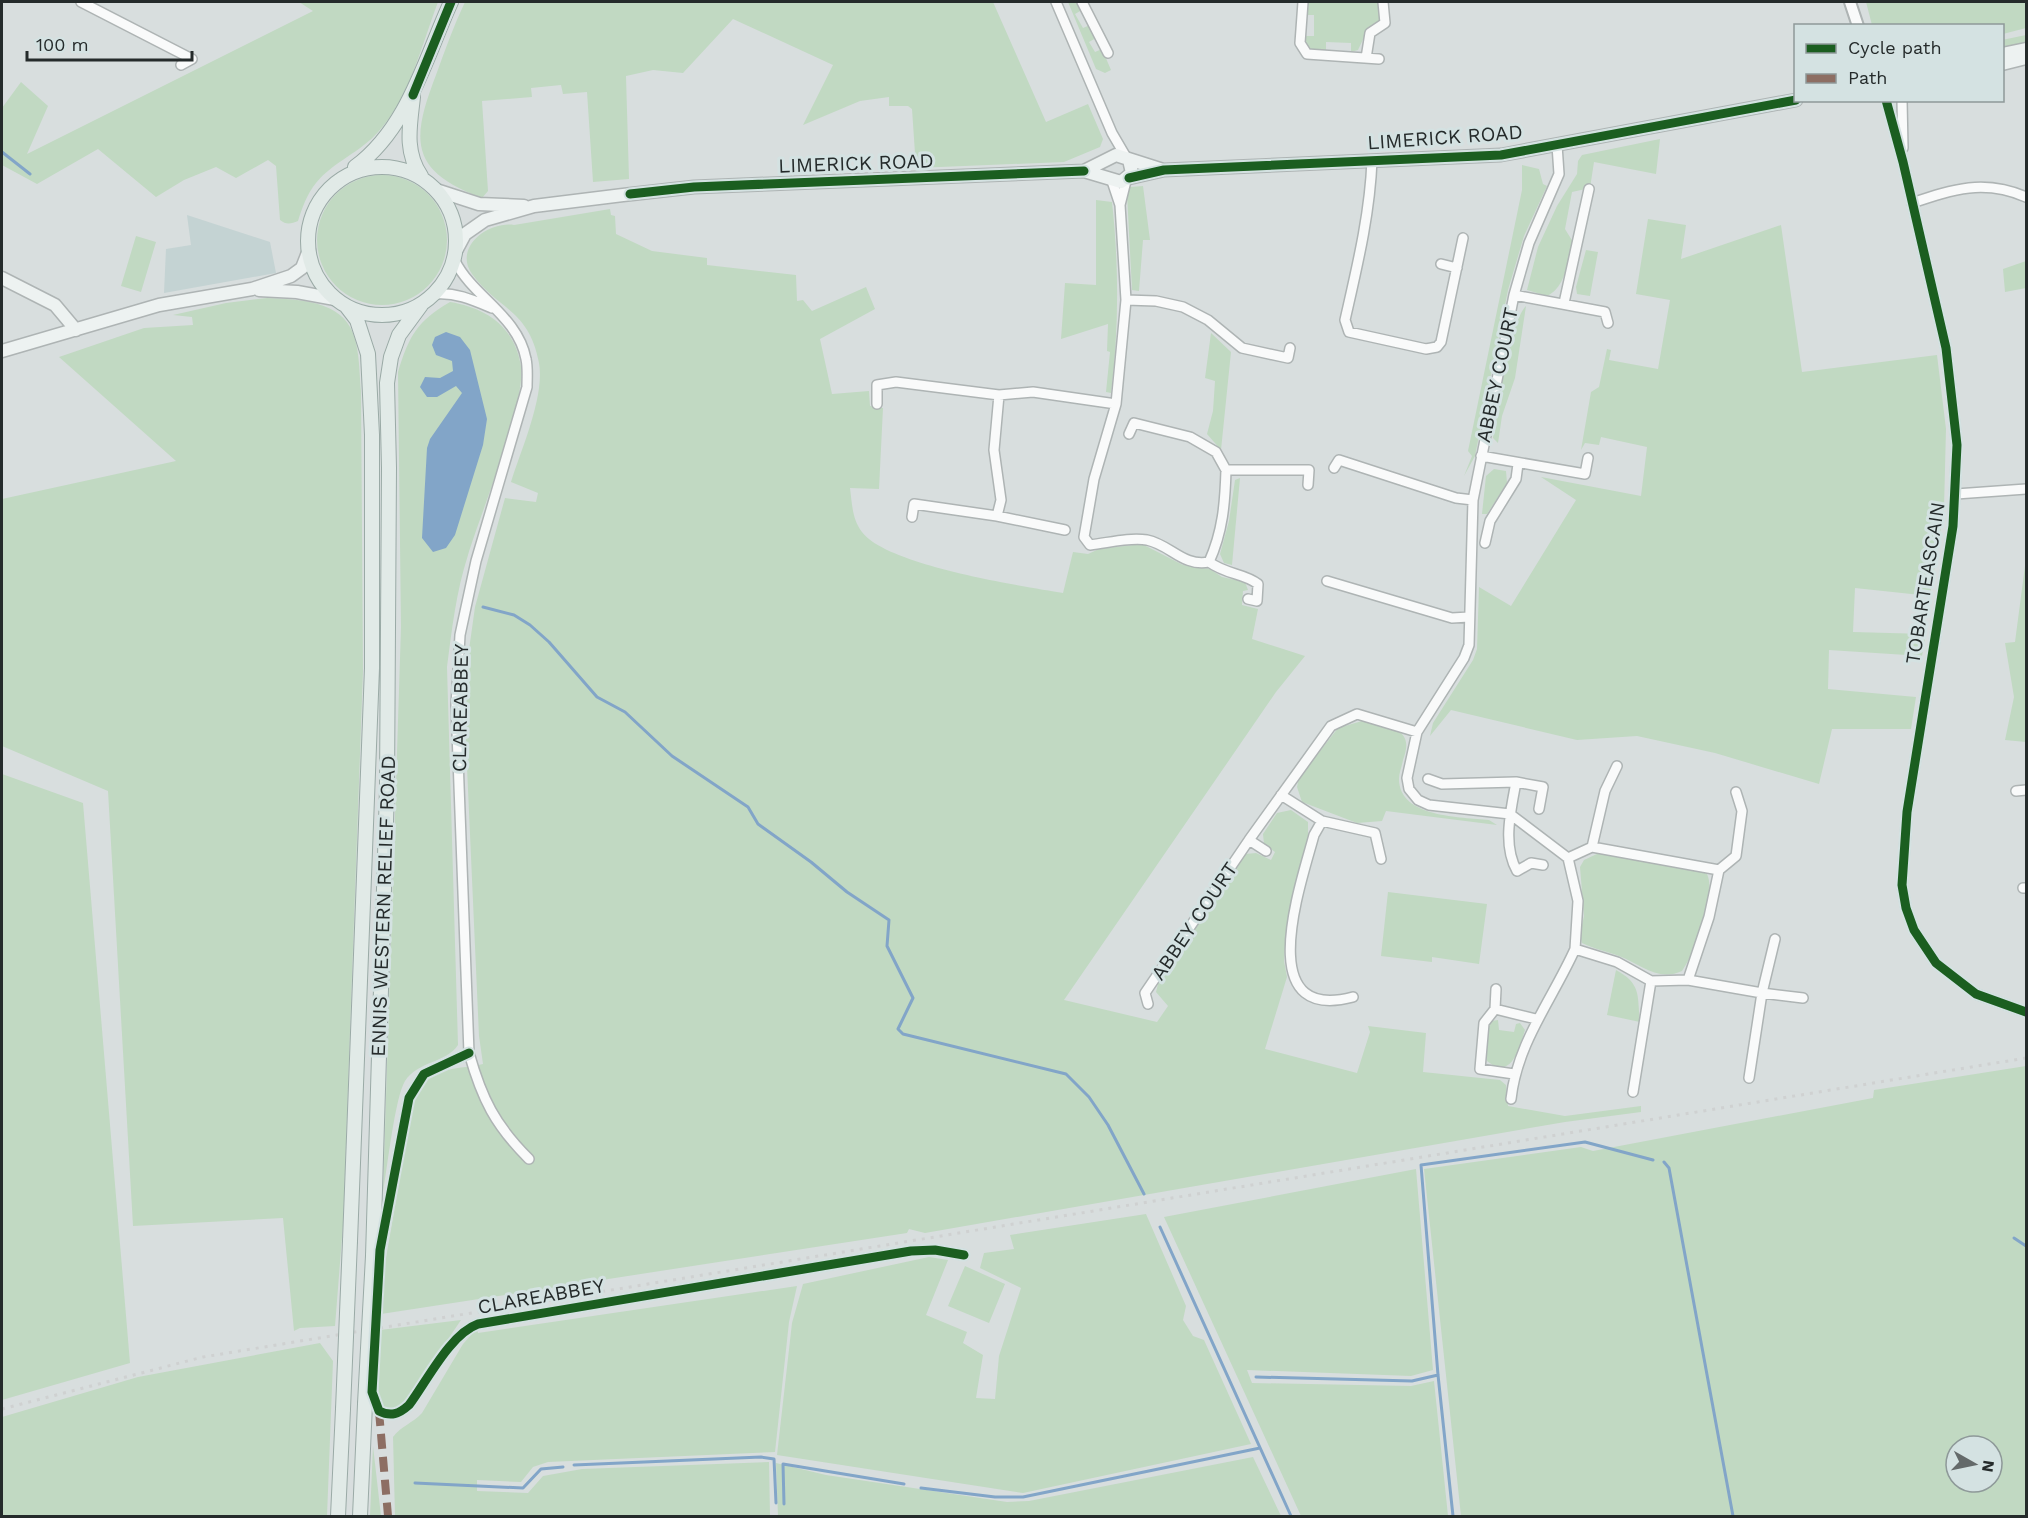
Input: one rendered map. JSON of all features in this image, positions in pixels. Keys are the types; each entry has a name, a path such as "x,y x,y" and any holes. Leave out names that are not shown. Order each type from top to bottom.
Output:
{"main road":[{"path":"451,2 413,95 371,155 331,186 314,210 309,229 309,250 320,279 335,299 347,307 370,315 385,316 421,305 435,294 465,234 485,220 534,206"},
{"path":"2004,54 2026,49"},
{"path":"2004,64 2026,58"},
{"path":"413,95 409,150 414,166 436,190 454,225 456,255"},
{"name":"LIMERICK ROAD","path":"1128,179 1164,170 1491,156 1794,100"},
{"path":"1110,158 1127,158 1133,169 1128,179 1110,179 1105,169 1110,158"},
{"name":"LIMERICK ROAD","path":"1084,171 1110,158"},
{"name":"LIMERICK ROAD","path":"1127,158 1164,170"},
{"path":"344,176 375,165 392,166 421,176"},
{"name":"LIMERICK ROAD","path":"534,206 694,187 1084,171 1110,179"},
{"path":"436,190 479,204 534,206"},
{"path":"2,351 159,305 252,289 291,276 302,268 309,250"},
{"path":"2,278 55,305 76,330"},
{"path":"252,289 297,292 335,299"},
{"name":"ENNIS WESTERN RELIEF ROAD","path":"360,1516 369,1398 376,1253 387,789 389,468 387,384 391,357 399,335 421,305"},
{"name":"ENNIS WESTERN RELIEF ROAD","path":"338,1516 372,668 372,435 368,354 357,320 347,307"}],"street":[{"path":"81,2 192,59 181,65"},
{"path":"1056,2 1112,133 1127,158"},
{"path":"1082,2 1108,53"},
{"path":"1303,2 1300,43 1302,50 1307,54 1379,59"},
{"path":"1366,58 1370,33 1384,23 1383,2"},
{"path":"1850,2 1857,24"},
{"name":"TOBARTEASCAIN","path":"1887,102 1903,162 1949,368 1956,445 1956,494 1907,812 1902,885 1906,908 1914,930 1936,963 1976,994 2026,1012"},
{"name":"TOBARTEASCAIN","path":"1902,102 1903,162"},
{"path":"1110,158 1112,133"},
{"name":"ABBEY COURT","path":"1510,814 1429,805 1418,800 1408,789 1407,778 1417,732 1464,658 1469,645 1473,500 1514,295 1529,243 1559,174 1557,145"},
{"path":"1372,160 1372,185 1364,235 1345,320 1345,327 1349,333 1426,349 1437,347 1463,238"},
{"path":"1110,179 1120,205 1126,300 1116,404 1094,479 1084,537 1089,545 1147,540 1186,561 1199,564 1209,562 1223,572 1251,578 1258,584 1257,601 1248,599"},
{"path":"1120,205 1128,179"},
{"path":"1912,204 1947,192 1980,186 1998,188 2026,197"},
{"path":"1564,303 1589,189"},
{"name":"CLAREABBEY","path":"456,255 462,275 512,328 526,359 527,387 476,561 460,635 456,705 468,1053 482,1095 504,1135 529,1159"},
{"path":"1441,264 1456,268"},
{"name":"CLAREABBEY","path":"435,294 447,293 472,299 496,310"},
{"name":"ABBEY COURT","path":"1514,295 1605,312 1608,323"},
{"path":"1126,300 1156,301 1183,307 1208,321 1242,348 1288,358 1290,348"},
{"path":"877,404 877,385 896,382 999,395 1033,392 1116,404"},
{"path":"997,516 1000,500 994,450 999,395"},
{"path":"1129,434 1134,423 1190,437 1216,452 1226,470 1225,505 1219,539 1209,562"},
{"name":"ABBEY COURT","path":"1481,456 1585,474 1588,458"},
{"path":"1334,468 1339,460 1456,498 1473,500"},
{"path":"1485,543 1490,521 1516,479 1518,464"},
{"path":"1226,470 1309,470 1308,485"},
{"path":"1956,494 2026,489"},
{"path":"912,517 914,504 997,516 1065,530"},
{"path":"1327,581 1452,618 1468,617"},
{"name":"ABBEY COURT","path":"1148,1004 1145,993 1249,840 1331,726 1344,718 1357,714 1417,732"},
{"path":"1592,847 1605,791 1617,766"},
{"path":"1428,779 1442,784 1516,782 1543,787 1539,809"},
{"path":"1516,782 1510,814 1509,858 1517,871 1531,863 1543,865"},
{"path":"1688,980 1709,917 1719,870 1736,856 1742,811 1736,792"},
{"path":"1281,795 1322,821 1375,833 1381,859"},
{"path":"1510,814 1568,858 1578,901 1575,949 1556,990 1536,1019 1514,1074 1512,1099"},
{"path":"1322,821 1314,835 1292,930 1292,976 1302,993 1318,1001 1335,1002 1353,997"},
{"name":"ABBEY COURT","path":"1249,840 1266,851"},
{"path":"1568,858 1592,847 1719,870"},
{"path":"1749,1078 1762,993 1774,939"},
{"path":"1575,949 1617,962 1651,981 1688,980 1803,998"},
{"path":"1633,1092 1651,981"},
{"path":"1496,989 1495,1009 1484,1023 1480,1069 1514,1074"},
{"path":"1495,1009 1536,1019"},
{"path":"376,1253 409,1098 424,1074 468,1053"},
{"name":"CLAREABBEY","path":"369,1398 379,1411 387,1415 400,1413 409,1405 456,1337 468,1327 478,1324 911,1251 935,1250 964,1255"}],"shaded area":[{"path":"187,215 270,242 276,273 164,293 166,249 191,245"}],"green space":[{"path":"299,2 438,2 407,86 390,117 372,138 330,169 316,183 307,196 298,221 289,224 280,220 276,166 268,160 236,178 216,167 184,180 156,197 98,149 37,184 2,165 2,108 21,82 48,106 27,154 313,11"},
{"path":"465,2 993,2 1046,122 1088,104 1103,139 1100,147 1064,162 916,168 912,109 908,106 889,106 889,97 860,101 803,125 833,65 733,19 683,73 653,70 626,76 629,179 593,182 587,92 563,94 561,85 531,88 532,97 482,101 488,191 482,198 440,177 422,151 420,135 428,98"},
{"path":"1068,2 1078,2 1082,10 1075,14 1083,28 1090,25 1096,38 1089,42 1095,52 1102,49 1111,70 1105,73 1096,69"},
{"path":"1308,2 1378,2 1380,21 1367,31 1358,50 1351,52 1351,43 1326,42 1326,50 1312,50 1305,43 1305,36 1314,36 1314,15 1305,15"},
{"path":"1866,2 2026,2 2026,28 2004,34 2004,24 1872,24"},
{"path":"2026,35 2026,45 2004,50 2004,40"},
{"path":"1660,139 1656,174 1594,162 1590,188 1572,192 1565,229 1573,242 1562,280 1558,287 1547,296 1527,290 1538,247 1557,206 1577,174 1578,161 1582,155"},
{"path":"1522,165 1539,169 1543,184 1547,186 1524,236 1508,290 1475,456 1464,476 1472,456 1468,451 1522,190"},
{"path":"382,175 407,180 428,194 442,215 447,240 442,265 428,286 407,300 382,305 357,300 336,286 322,265 317,240 322,215 336,194 357,180"},
{"path":"1143,186 1150,240 1143,240 1139,291 1132,290 1127,194 1130,187"},
{"path":"1096,200 1112,202 1114,226 1117,321 1111,393 1106,392 1110,352 1107,351 1108,324 1061,339 1065,283 1096,285"},
{"path":"610,209 611,215 615,216 616,234 652,251 707,258 707,265 796,275 797,301 803,300 812,311 866,287 875,309 820,339 832,394 869,391 870,406 883,408 879,489 850,488 856,522 862,532 876,544 925,564 955,572 1063,593 1073,552 1088,554 1099,549 1142,544 1183,565 1210,569 1222,577 1245,582 1248,590 1243,591 1242,605 1258,609 1252,639 1305,656 1276,692 1064,1000 1157,1022 1168,1006 1156,992 1158,984 1245,854 1256,853 1271,860 1275,852 1264,844 1263,834 1277,813 1291,810 1308,822 1308,836 1286,933 1284,961 1287,977 1265,1049 1357,1073 1370,1032 1368,1026 1426,1033 1423,1072 1500,1080 1506,1085 1508,1106 1565,1116 1641,1106 1641,1112 1565,1122 925,1233 909,1229 907,1233 381,1314 386,1258 414,1097 421,1087 436,1074 483,1064 479,1036 465,722 467,664 475,607 505,498 536,502 538,493 511,482 539,391 539,363 534,345 528,331 520,321 472,274 467,264 467,254 476,238 494,227"},
{"path":"1648,219 1686,225 1681,259 1781,225 1802,372 1937,355 1946,429 1944,508 1930,596 1855,588 1853,632 1926,634 1922,656 1829,650 1828,689 1916,697 1911,729 1832,729 1819,784 1715,753 1637,736 1577,740 1451,710 1430,736 1433,723 1473,660 1477,649 1479,587 1511,606 1576,500 1541,477 1641,496 1647,447 1601,437 1599,445 1585,443 1581,450 1591,392 1599,387 1607,349 1611,350 1609,360 1658,369 1670,300 1636,294"},
{"path":"136,236 156,242 141,292 121,286"},
{"path":"1586,250 1598,252 1590,296 1577,294 1576,287"},
{"path":"2026,261 2026,288 2005,292 2003,269"},
{"path":"267,298 313,303 335,311 343,318 350,327 356,342 361,391 363,671 343,1225 335,1326 300,1328 294,1331 283,1218 133,1226 108,791 2,746 2,499 176,461 59,357 144,328 193,325 192,317 173,315 226,303"},
{"path":"450,302 476,309 506,330 518,353 521,384 510,432 460,583 447,667 458,1045 453,1051 417,1069 405,1081 395,1117 383,1192 401,627 398,372 406,349 416,331 430,316"},
{"path":"1526,306 1515,378 1502,416 1498,443 1493,438 1509,348 1520,315"},
{"path":"1211,333 1231,352 1221,450 1207,434 1213,411 1215,381 1205,378"},
{"path":"1494,469 1506,471 1507,483 1487,514 1482,514 1486,476"},
{"path":"1240,478 1232,565 1224,563 1220,554 1229,521 1235,480"},
{"path":"2025,566 2026,742 2005,740 2014,697 2005,643 2015,642"},
{"path":"1362,721 1384,725 1399,731 1404,737 1406,750 1399,779 1402,792 1409,801 1434,813 1489,820 1497,825 1386,811 1382,821 1357,823 1302,802 1297,787 1299,778 1338,728"},
{"path":"2,774 83,803 130,1363 2,1400"},
{"path":"1599,853 1699,870 1707,874 1709,895 1707,909 1693,951 1682,971 1665,974 1649,971 1619,956 1582,943 1580,934 1584,916 1580,867 1584,860"},
{"path":"1388,892 1487,904 1479,964 1432,957 1432,962 1381,956"},
{"path":"1616,970 1630,980 1637,991 1640,1022 1607,1015"},
{"path":"1498,1020 1499,1030 1514,1032 1516,1024 1520,1023 1525,1030 1513,1060 1503,1067 1487,1061 1487,1033 1491,1021"},
{"path":"2026,1066 2026,1516 1461,1516 1424,1169 1581,1147 1593,1151 1873,1098 1874,1090"},
{"path":"1416,1169 1433,1370 1411,1376 1247,1370 1252,1383 1411,1386 1434,1381 1448,1516 1301,1516 1164,1217"},
{"path":"1146,1214 1186,1306 1183,1320 1193,1336 1204,1340 1251,1444 1023,1493 777,1455 792,1323 803,1284 929,1257 948,1260 926,1315 967,1332 963,1343 983,1355 976,1398 995,1399 999,1356 1021,1288 980,1268 984,1253 1014,1249 1010,1235"},
{"path":"965,1266 1005,1284 989,1323 948,1306"},
{"path":"797,1286 789,1322 775,1452 548,1462 533,1467 521,1482 477,1480 477,1491 528,1493 543,1476 582,1469 769,1462 770,1516 395,1516 393,1437 422,1413 463,1344 477,1328 478,1333"},
{"path":"461,1320 405,1403 390,1410 384,1409 377,1393 380,1330"},
{"path":"320,1343 333,1361 327,1516 2,1516 2,1417 138,1377"},
{"path":"373,1446 381,1516 370,1516"},
{"path":"1253,1457 1281,1516 778,1516 776,1463 826,1475 1007,1502 1029,1501"}],"water":[{"path":"446,332 460,337 470,350 487,419 483,445 455,535 446,548 433,552 422,538 427,448 430,439 462,393 456,386 437,397 427,397 420,387 425,377 440,378 453,371 452,361 436,355 432,345 435,337"}],"waterway":[{"path":"2,152 30,174"},
{"path":"483,607 514,615 530,625 549,642 597,697 625,712 672,756 748,807 758,824 811,862 847,892 889,920 887,946 913,998 898,1029 903,1034 1066,1074 1089,1097 1108,1125 1144,1194"},
{"path":"1453,1516 1438,1375 1421,1165 1585,1142 1653,1160"},
{"path":"1664,1162 1669,1168 1733,1516"},
{"path":"1160,1227 1291,1516"},
{"path":"2014,1238 2026,1246"},
{"path":"1256,1377 1412,1381 1438,1375"},
{"path":"921,1488 995,1497 1023,1497 1260,1448"},
{"path":"574,1465 761,1457 774,1459 776,1503"},
{"path":"784,1504 783,1464 904,1484"},
{"path":"415,1483 523,1488 541,1469 563,1467"}],"railway":[{"path":"2,1409 203,1357 2026,1058"}],"marked path":[{"path":"379,1411 388,1516"}],"cycle path":[{"path":"413,95 451,2"},
{"path":"1129,178 1164,170 1501,155 1794,100"},
{"path":"1887,102 1903,162 1946,348 1957,445 1953,526 1907,812 1902,885 1906,908 1914,930 1936,963 1976,994 2026,1012"},
{"path":"630,194 694,187 1084,171"},
{"path":"469,1053 424,1074 409,1098 380,1250 372,1392 379,1411 383,1413 395,1414 409,1405 449,1348 468,1329 478,1324 911,1251 935,1250 964,1255"}]}
